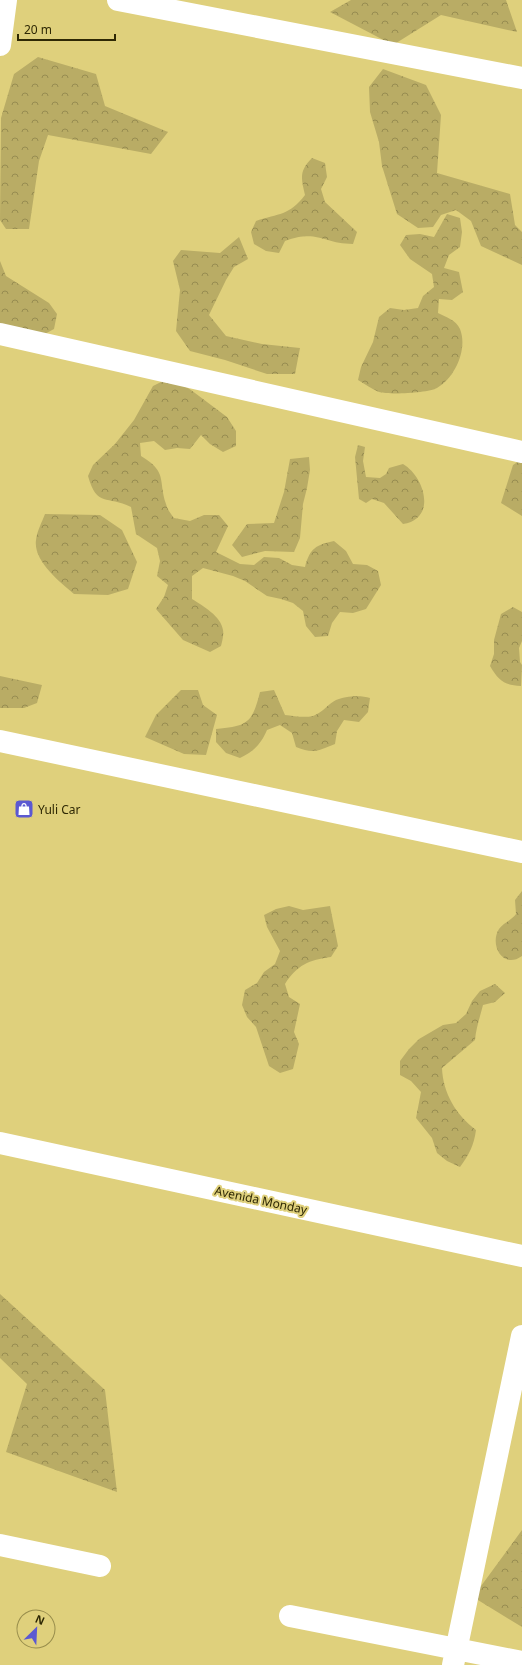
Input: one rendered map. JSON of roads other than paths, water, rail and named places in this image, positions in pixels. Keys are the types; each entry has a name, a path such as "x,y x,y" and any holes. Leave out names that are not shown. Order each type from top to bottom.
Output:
{"street":[{"path":"0,45 6,0"},
{"path":"118,0 522,78"},
{"path":"0,334 522,452"},
{"path":"0,741 522,852"},
{"name":"Avenida Monday","path":"0,1143 522,1256"},
{"path":"455,1657 522,1336"},
{"path":"0,1545 100,1566"},
{"path":"290,1616 455,1657 522,1662"}],"place":[{"name":"Yuli Car","path":"24,809"}]}
